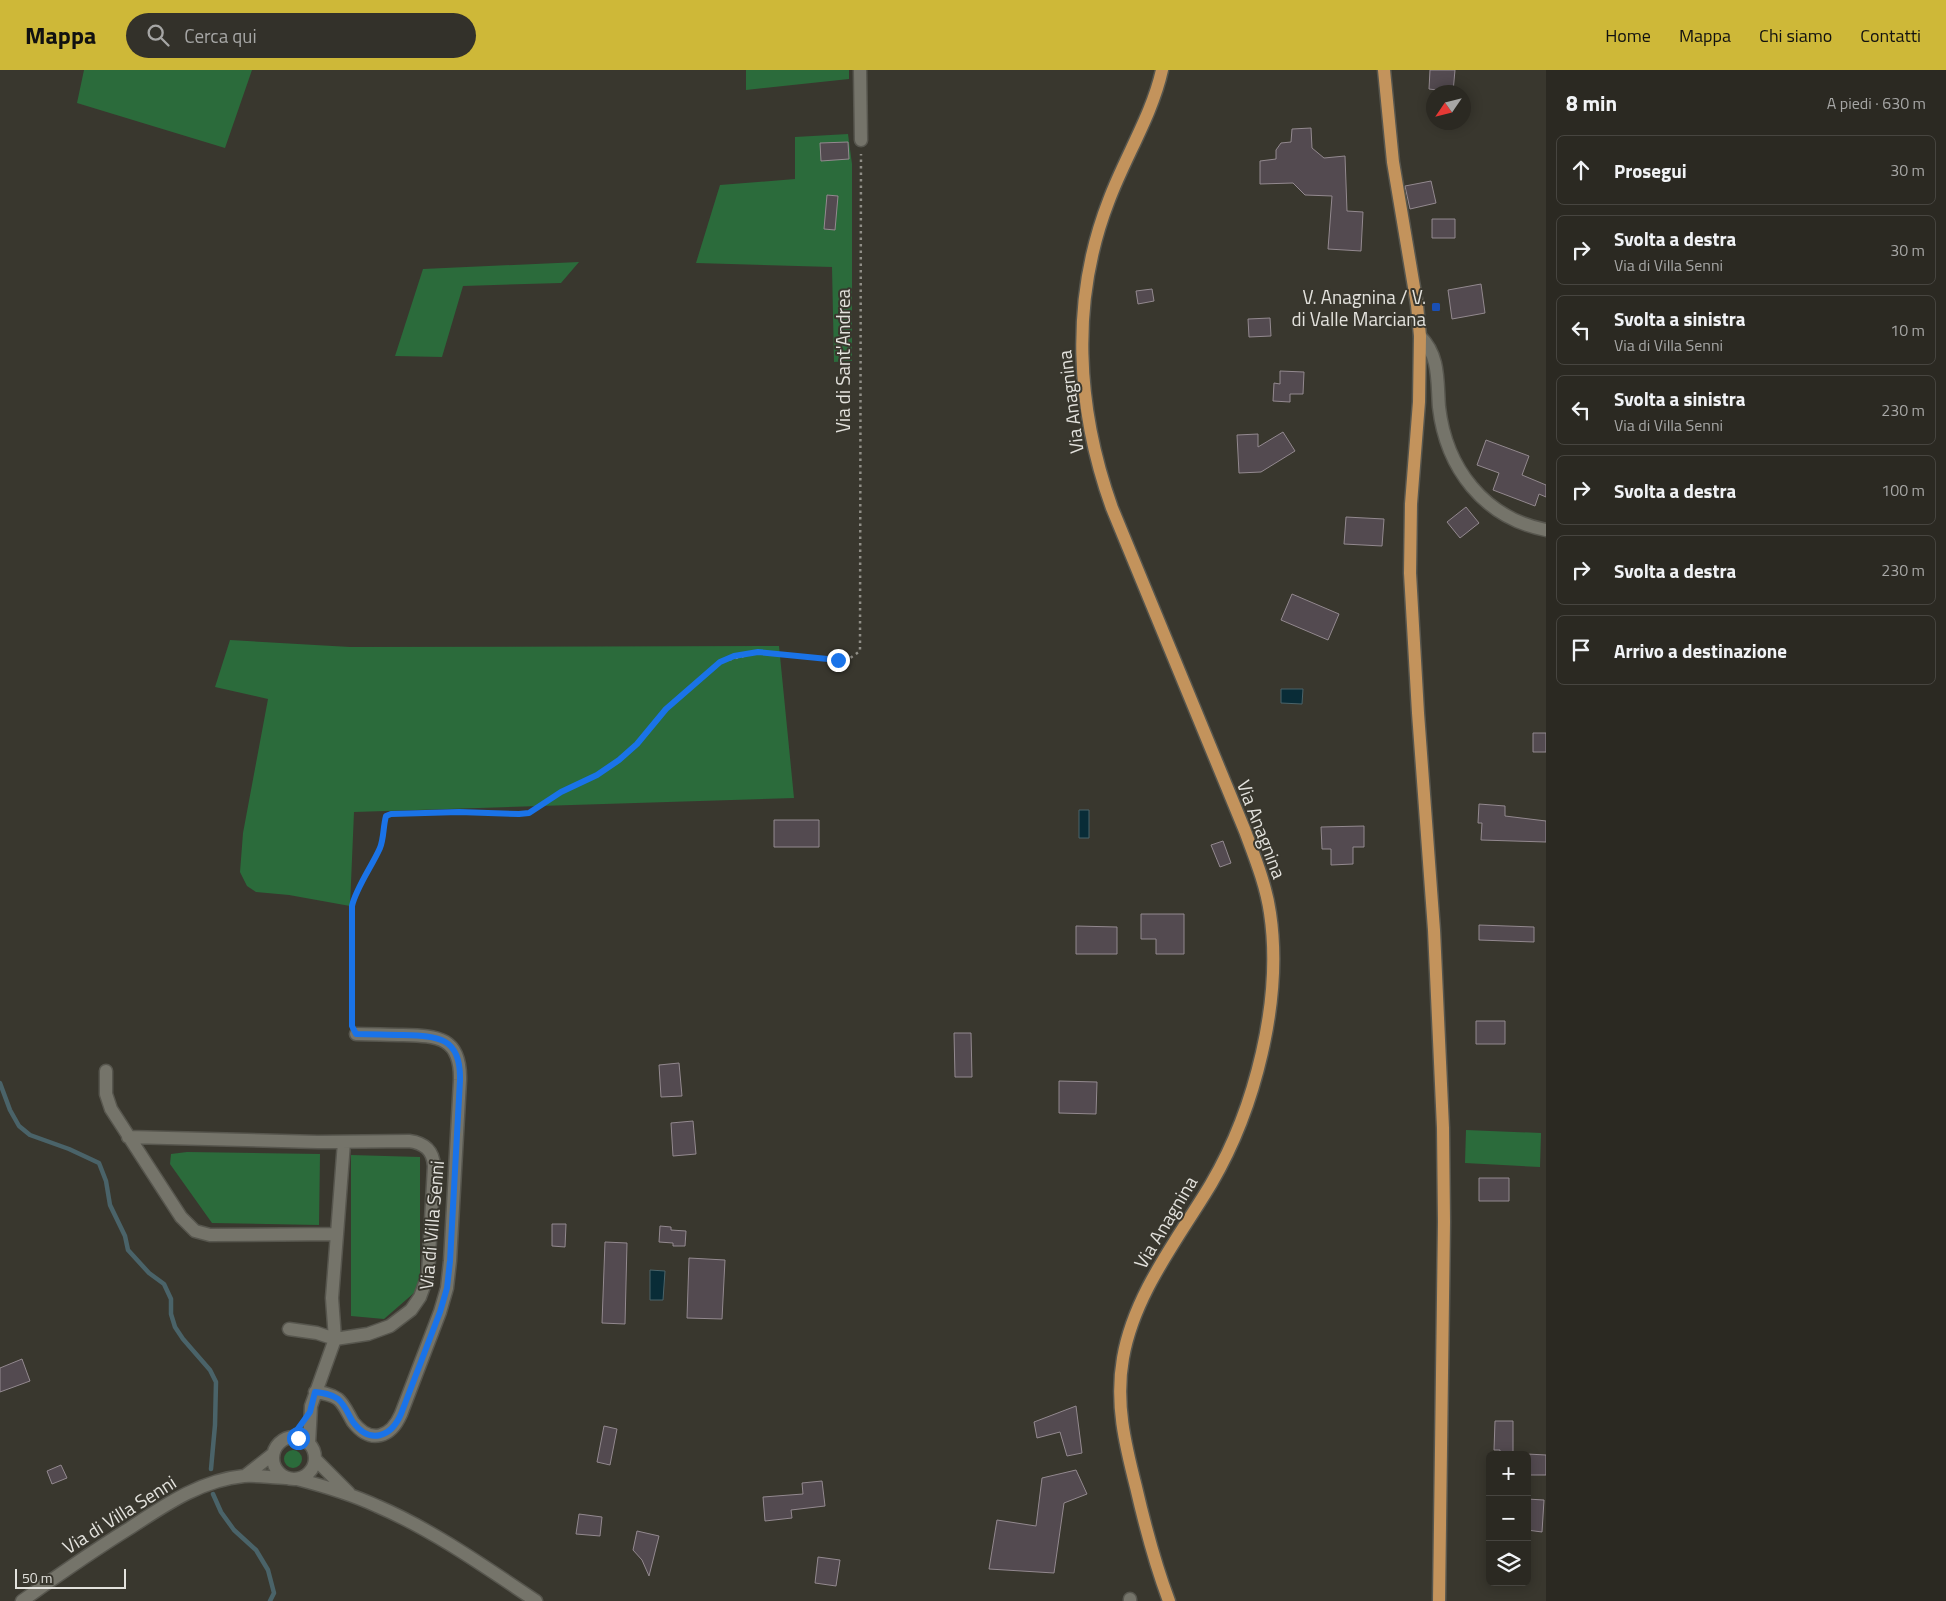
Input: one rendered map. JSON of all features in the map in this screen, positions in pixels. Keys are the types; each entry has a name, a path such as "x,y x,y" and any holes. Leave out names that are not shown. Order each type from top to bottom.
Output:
{"main road":[{"name":"Via Anagnina","path":"1162,70 1152,100 1103,215 1089,265 1083,299 1082,324 1086,407 1093,449 1112,508 1256,860 1268,902 1273,954 1264,1040 1256,1077 1242,1121 1220,1168 1146,1292 1129,1332 1123,1359 1119,1396 1123,1431 1146,1529 1169,1601"},
{"path":"1384,70 1393,162 1417,304 1420,336 1419,402 1411,504 1410,558 1417,703 1434,930 1444,1162 1439,1601"}],"street":[{"path":"860,70 861,140"},
{"path":"1420,336 1433,353 1441,420 1453,455 1465,477 1479,495 1501,514 1513,520 1546,530"},
{"name":"Via di Villa Senni","path":"315,1392 336,1398 353,1422 364,1432 382,1435 393,1429 401,1414 440,1312 449,1275 460,1063 449,1045 444,1040 434,1037 356,1034"},
{"path":"106,1071 108,1102 128,1138 181,1217 190,1227 199,1233 210,1235 337,1234"},
{"path":"128,1138 344,1142 409,1141 421,1143 429,1150 434,1166 429,1268 426,1283 420,1297 407,1314 383,1329 368,1334 335,1339 317,1333 289,1329"},
{"path":"292,1437 309,1444 310,1412 315,1392 335,1339 332,1298 344,1142"},
{"name":"Via di Villa Senni","path":"245,1476 273,1454 280,1443 292,1437 310,1412"},
{"name":"Via di Villa Senni","path":"309,1444 315,1454 315,1459 351,1495"},
{"path":"273,1454 274,1466 281,1475 291,1479 308,1475 315,1459"},
{"name":"Via di Villa Senni","path":"22,1601 88,1554 179,1497 207,1485 245,1476 291,1479 351,1495 384,1509 419,1527 536,1601"}],"path":[{"name":"Via di Sant'Andrea","path":"356,1034 352,1026 352,906 354,895 364,881 381,845 386,816 391,814 459,812 529,813 561,792 597,775 619,760 637,744 666,709 720,662 734,656 758,652 838,660 849,659 860,651 861,140"}],"green space":[{"path":"84,70 252,70 225,148 77,103"},
{"path":"746,70 849,70 849,79 746,90"},
{"path":"848,134 852,164 852,361 834,362 832,267 696,263 720,185 795,179 795,137"},
{"path":"579,262 561,283 463,286 442,357 395,356 423,269"},
{"path":"230,640 350,647 779,646 794,798 354,812 350,906 289,895 256,892 247,886 240,872 243,833 268,699 215,687"},
{"path":"1466,1130 1541,1133 1540,1167 1465,1163"},
{"path":"187,1152 320,1154 319,1225 212,1223 170,1164 171,1154"},
{"path":"351,1155 420,1157 420,1274 422,1286 384,1319 351,1316"},
{"path":"293,1450 299,1453 302,1459 299,1465 293,1468 287,1465 284,1459 287,1453"}],"water":[{"path":"1281,689 1303,689 1302,704 1281,703"},
{"path":"1079,810 1089,810 1089,838 1079,838"},
{"path":"650,1270 665,1271 663,1300 650,1300"}],"building":[{"path":"1430,70 1455,70 1454,85 1429,85"},
{"path":"1311,128 1312,148 1324,158 1345,156 1347,211 1363,212 1361,251 1328,249 1332,196 1305,195 1293,183 1260,184 1260,161 1276,159 1276,150 1281,143 1291,142 1292,129"},
{"path":"848,142 849,159 821,161 820,143"},
{"path":"1431,181 1436,203 1410,209 1405,186"},
{"path":"827,195 838,196 835,230 824,229"},
{"path":"1432,219 1455,219 1455,238 1432,238"},
{"path":"1481,284 1485,313 1452,319 1448,290"},
{"path":"1152,289 1154,301 1138,304 1136,291"},
{"path":"1270,318 1271,336 1249,337 1248,319"},
{"path":"1280,371 1304,372 1303,394 1290,394 1290,402 1273,401 1274,383 1280,384"},
{"path":"1283,432 1295,451 1261,472 1239,473 1237,435 1258,434 1258,447"},
{"path":"1486,440 1529,456 1522,475 1546,485 1546,497 1539,494 1535,506 1493,490 1499,473 1477,465"},
{"path":"1466,507 1479,523 1460,538 1447,522"},
{"path":"1346,517 1384,519 1382,546 1344,544"},
{"path":"1292,594 1339,614 1328,640 1281,620"},
{"path":"1533,733 1546,733 1546,752 1533,752"},
{"path":"1479,804 1505,806 1505,816 1546,821 1546,842 1481,840 1482,823 1478,823"},
{"path":"774,820 819,820 819,847 774,847"},
{"path":"1364,826 1364,847 1353,847 1353,864 1331,865 1331,849 1322,849 1321,827"},
{"path":"1223,841 1231,863 1220,867 1211,845"},
{"path":"1141,914 1184,914 1184,954 1156,954 1156,939 1141,939"},
{"path":"1479,925 1534,927 1534,942 1479,940"},
{"path":"1076,926 1117,927 1117,954 1076,954"},
{"path":"1476,1021 1505,1021 1505,1044 1476,1044"},
{"path":"954,1033 971,1033 972,1077 955,1077"},
{"path":"679,1063 682,1096 661,1097 659,1065"},
{"path":"1059,1081 1097,1082 1096,1114 1059,1113"},
{"path":"693,1121 696,1154 673,1156 671,1123"},
{"path":"1479,1178 1509,1178 1509,1201 1479,1201"},
{"path":"552,1224 566,1224 565,1247 552,1246"},
{"path":"660,1226 671,1227 671,1230 686,1231 685,1246 673,1246 673,1243 659,1242"},
{"path":"605,1242 627,1243 625,1324 602,1323"},
{"path":"689,1258 725,1260 722,1319 687,1318"},
{"path":"22,1359 30,1381 0,1392 0,1368"},
{"path":"1076,1406 1082,1453 1067,1456 1060,1432 1037,1438 1034,1422"},
{"path":"1495,1421 1513,1421 1513,1451 1494,1450"},
{"path":"604,1426 617,1429 610,1465 597,1462"},
{"path":"1531,1454 1546,1455 1546,1475 1531,1475"},
{"path":"61,1465 67,1478 52,1484 47,1471"},
{"path":"1076,1470 1087,1494 1064,1503 1054,1573 989,1569 997,1520 1036,1526 1042,1478"},
{"path":"822,1481 825,1506 791,1510 792,1518 765,1521 763,1497 803,1494 802,1483"},
{"path":"1531,1499 1544,1500 1542,1532 1531,1531"},
{"path":"579,1514 602,1517 600,1536 576,1534"},
{"path":"637,1531 659,1536 649,1576 642,1560 633,1550"},
{"path":"818,1557 840,1560 836,1586 815,1583"}],"waterway":[{"path":"0,1083 10,1110 19,1126 30,1135 69,1149 99,1163 106,1181 110,1205 125,1236 128,1250 149,1273 164,1284 171,1299 171,1314 175,1327 210,1370 216,1382 211,1469"},
{"path":"213,1494 221,1512 234,1530 256,1550 268,1570 274,1593 270,1601"}],"place":[{"name":"V. Anagnina / V. di Valle Marciana","path":"1436,307"}],"route":[{"path":"298,1438 292,1437 310,1412 315,1392 336,1398 353,1422 364,1432 377,1436 393,1429 401,1414 440,1312 449,1275 460,1063 449,1045 439,1038 356,1034 352,1026 352,906 354,895 370,870 381,845 386,816 391,814 459,812 529,813 561,792 597,775 619,760 637,744 666,709 720,662 734,656 758,652 838,660"}]}
